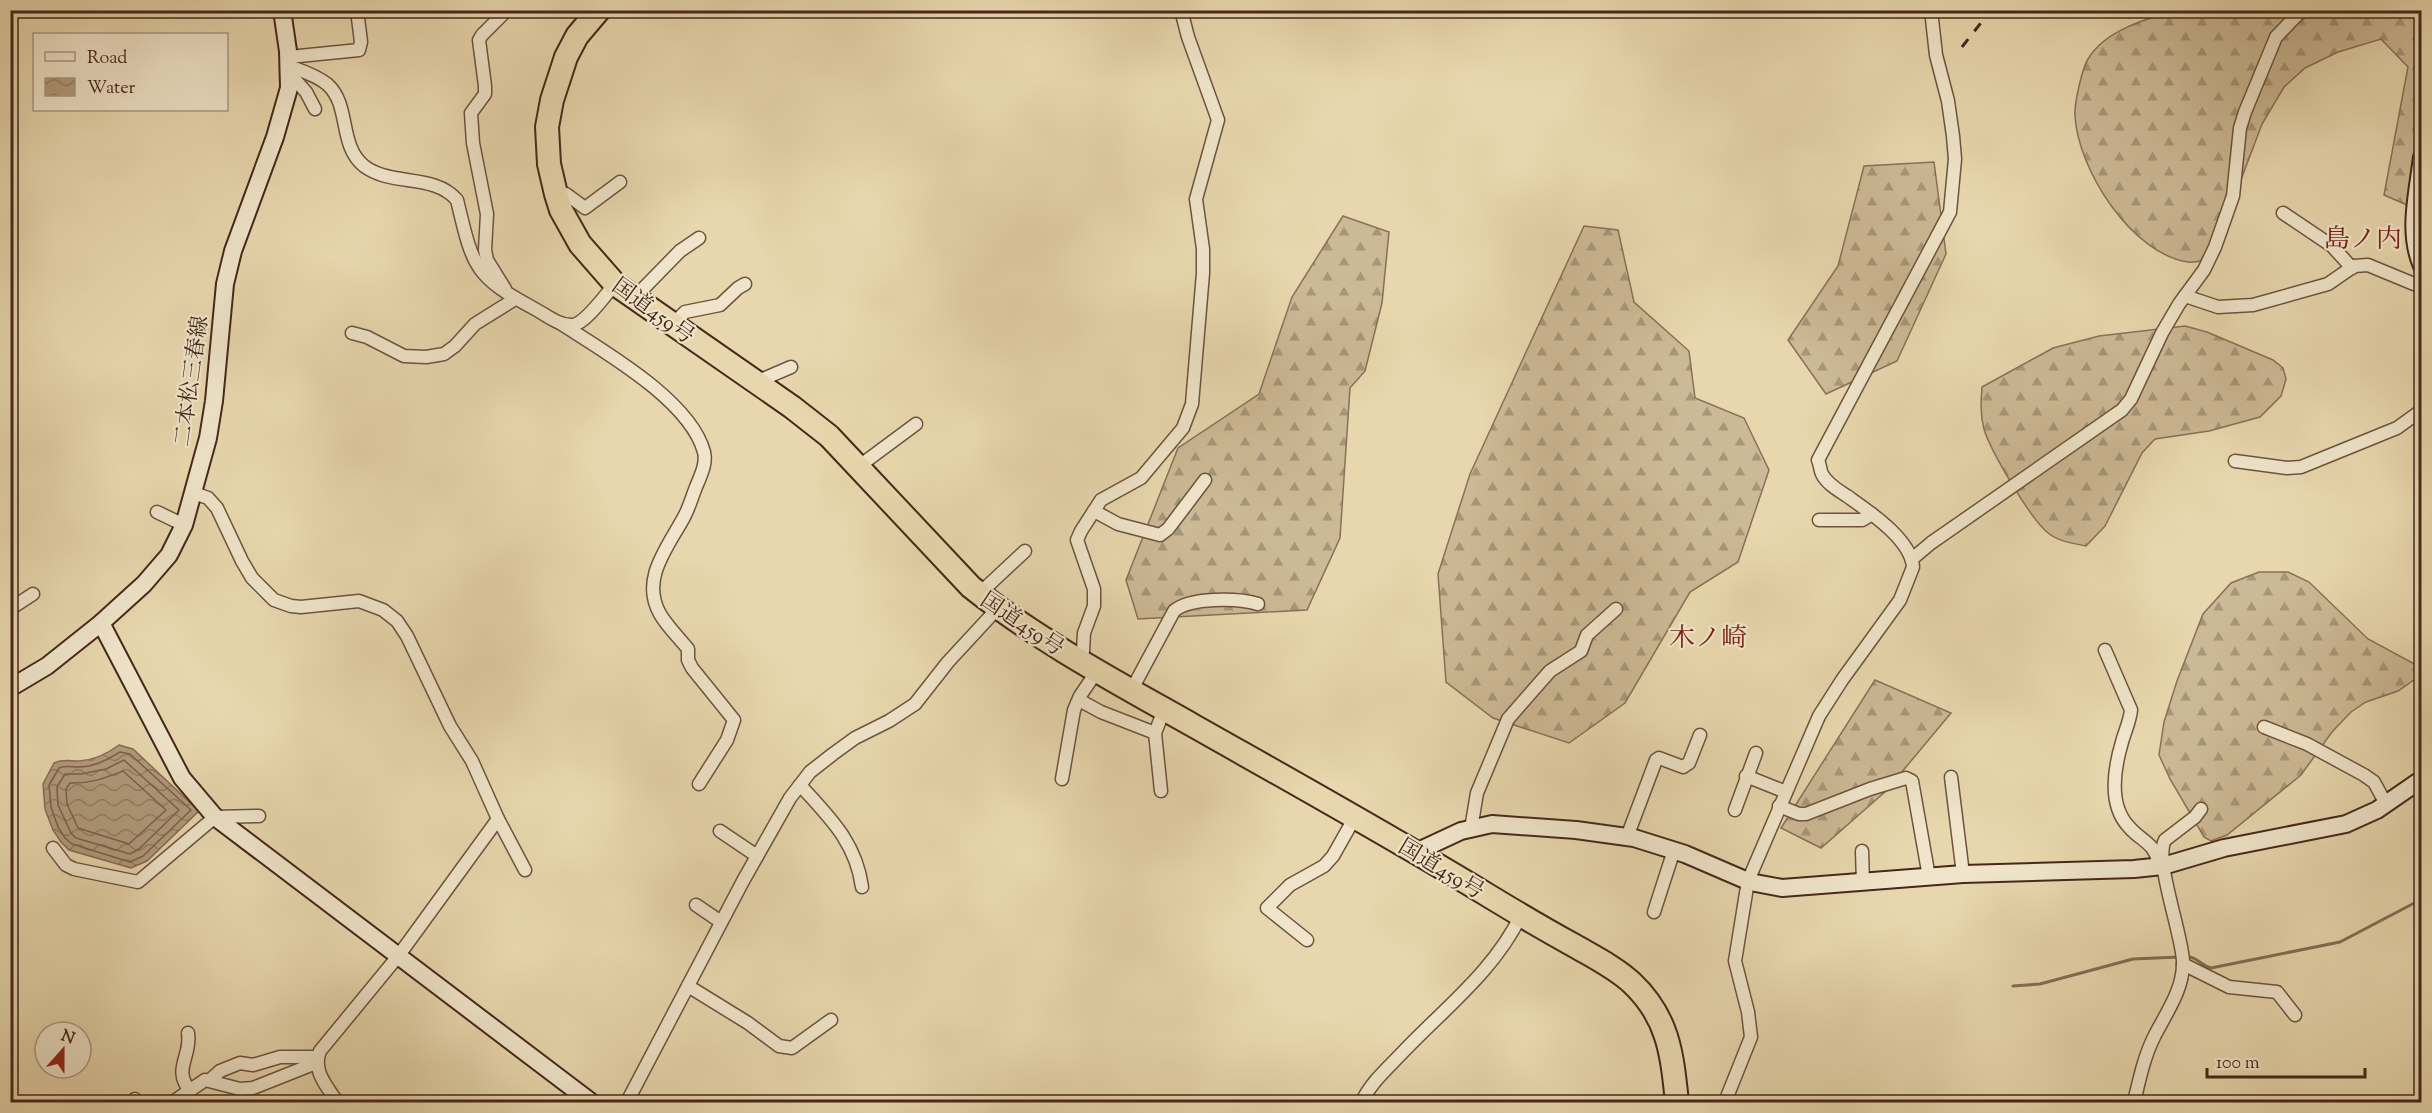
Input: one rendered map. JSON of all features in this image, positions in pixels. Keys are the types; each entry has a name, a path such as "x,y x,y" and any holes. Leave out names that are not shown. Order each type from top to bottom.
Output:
{"highway":[{"name":"国道459号","path":"599,10 576,36 558,78 550,107 547,147 561,210 579,244 615,284 829,436 979,594 997,609 1088,666 1416,852 1599,960 1632,982 1661,1020 1671,1048 1677,1102"}],"street":[{"name":"二本松三春線","path":"10,688 47,666 101,623 156,572 177,542 184,525 208,438 214,401 225,284 232,251 275,137 289,88 289,65 282,10"},
{"path":"289,65 359,50 361,42 357,10"},
{"path":"507,10 479,40 485,94 471,117 476,164 487,214 485,250 487,260 511,296"},
{"path":"1062,779 1069,735 1088,666 1083,651 1084,633 1094,606 1094,589 1077,540 1101,500 1141,478 1183,428 1192,404 1203,273 1203,249 1196,199 1218,120 1188,38 1181,10"},
{"path":"1725,1102 1751,1037 1749,1012 1735,961 1748,881 1819,716 1904,594 1912,576 1912,559 1903,543 1872,514 1829,482 1822,473 1818,460 1950,212 1955,159 1953,136 1948,101 1936,55 1931,10"},
{"path":"1912,559 1931,543 2122,410 2131,399 2162,333 2204,270 2233,196 2240,128 2244,112 2276,37 2305,10"},
{"path":"289,65 315,109"},
{"path":"289,65 318,78 327,84 336,95 349,144 362,164 374,173 434,185 452,194 457,200 470,254 485,277 511,296 560,323 608,354 669,400 685,419 703,450 705,456 703,471 685,515 662,554 652,584 655,603 660,614 688,650 688,660 692,668 734,720 727,740 699,784"},
{"path":"2421,157 2414,216 2417,256 2421,266"},
{"path":"556,194 566,194 585,208 620,182"},
{"path":"2283,213 2332,246 2352,268"},
{"path":"634,298 680,251 699,238"},
{"path":"2185,296 2218,307 2253,304 2328,284 2352,268 2368,265 2421,286"},
{"path":"560,323 574,325 584,319 615,284"},
{"path":"673,324 685,312 720,305 745,284"},
{"path":"352,333 367,337 404,356 426,357 444,354 455,346 475,324 511,296"},
{"path":"756,382 791,367"},
{"path":"2235,461 2287,468 2301,467 2397,428 2421,410"},
{"path":"858,467 916,424"},
{"path":"1094,511 1118,524 1160,535 1166,533 1205,480"},
{"path":"194,494 207,498 217,508 242,561 258,584 274,600 301,607 359,601 383,610 397,621 407,636 450,726 472,761 498,819 525,870"},
{"path":"158,512 184,525"},
{"path":"1819,520 1862,520 1872,514"},
{"path":"979,594 1025,551"},
{"path":"10,609 33,594"},
{"path":"1131,691 1178,607 1184,604 1221,600 1243,600 1258,604"},
{"path":"627,1102 721,922 790,798 810,772 855,738 890,721 915,704 948,662 997,609"},
{"path":"1471,829 1477,793 1508,719 1550,671 1581,651 1587,635 1616,609"},
{"path":"101,623 182,778 215,817 591,1102"},
{"path":"2105,650 2131,710 2120,749 2114,795 2116,807 2129,828 2151,844 2157,852 2180,939 2183,964 2172,1004 2154,1037 2134,1102"},
{"path":"1078,700 1101,712 1155,733"},
{"path":"1161,791 1155,733 1164,710"},
{"path":"2264,727 2315,748 2364,775 2374,782 2386,804"},
{"path":"1627,837 1656,760 1659,758 1683,767 1689,763 1700,735"},
{"path":"1735,810 1756,753"},
{"path":"1746,776 1786,792"},
{"path":"1951,777 1964,874"},
{"path":"1779,806 1799,814 1806,814 1870,789 1906,778 1912,781 1929,877"},
{"path":"1416,852 1471,829 1500,824 1627,837 1674,850 1748,881 1782,888 1964,874 2081,872 2161,866 2224,848 2346,824 2386,804 2421,779"},
{"path":"800,785 842,831 855,857 862,887"},
{"path":"2161,866 2162,845 2165,840 2195,817 2201,809"},
{"path":"53,848 66,865 74,869 138,882 215,817 259,816"},
{"path":"1307,940 1268,908 1290,885 1324,866 1333,856 1355,817"},
{"path":"173,1102 205,1080 240,1089 253,1088 317,1060 399,955 498,819"},
{"path":"720,831 757,856"},
{"path":"1653,912 1674,850"},
{"path":"1862,851 1863,883"},
{"path":"696,905 721,922"},
{"path":"1362,1102 1388,1067 1453,1004 1503,948 1521,915"},
{"path":"2183,964 2229,987 2277,992 2295,1015"},
{"path":"688,986 748,1023 779,1046 792,1048 831,1020"},
{"path":"188,1033 188,1045 181,1073 182,1081 190,1091"},
{"path":"210,1080 220,1071 240,1063 253,1065 280,1057 317,1060"},
{"path":"317,1060 318,1070 337,1102"}],"green space":[{"path":"2178,10 2421,11 2421,211 2384,195 2408,67 2381,39 2338,52 2305,68 2284,87 2262,124 2211,259 2188,262 2167,256 2147,243 2128,227 2097,184 2078,137 2076,103 2088,59 2105,40 2128,27"},
{"path":"1934,162 1946,254 1897,361 1826,394 1788,340 1838,266 1864,166"},
{"path":"1343,216 1389,232 1382,303 1365,371 1350,388 1340,538 1307,610 1138,619 1126,580 1178,448 1259,394 1292,297"},
{"path":"1584,226 1618,230 1634,302 1689,351 1695,398 1744,418 1769,470 1738,562 1690,592 1625,703 1569,743 1493,718 1446,682 1438,574 1470,474"},
{"path":"2185,326 2207,332 2273,360 2283,368 2286,379 2281,396 2260,417 2209,431 2155,439 2142,453 2105,526 2086,546 2066,542 2051,535 2021,499 1988,439 1982,418 1982,387 2053,348 2099,336"},
{"path":"2259,572 2288,572 2309,582 2368,639 2420,667 2421,675 2398,691 2366,702 2351,712 2332,732 2301,775 2227,835 2211,841 2204,837 2170,779 2159,755 2164,722 2203,614 2231,583"},
{"path":"1875,680 1951,713 1886,791 1821,848 1781,828"}],"water":[{"path":"119,745 133,749 199,811 147,861 131,868 69,850 53,830 45,809 43,784 54,763 90,759 105,754"}],"waterway":[{"path":"2185,956 2211,968 2340,942 2422,899"},
{"path":"2013,986 2040,984 2133,959 2179,957"}],"railway":[{"path":"1962,47 1991,10"}],"district":[{"name":"島ノ内","path":"2363,238"},
{"name":"木ノ崎","path":"1708,637"}]}
